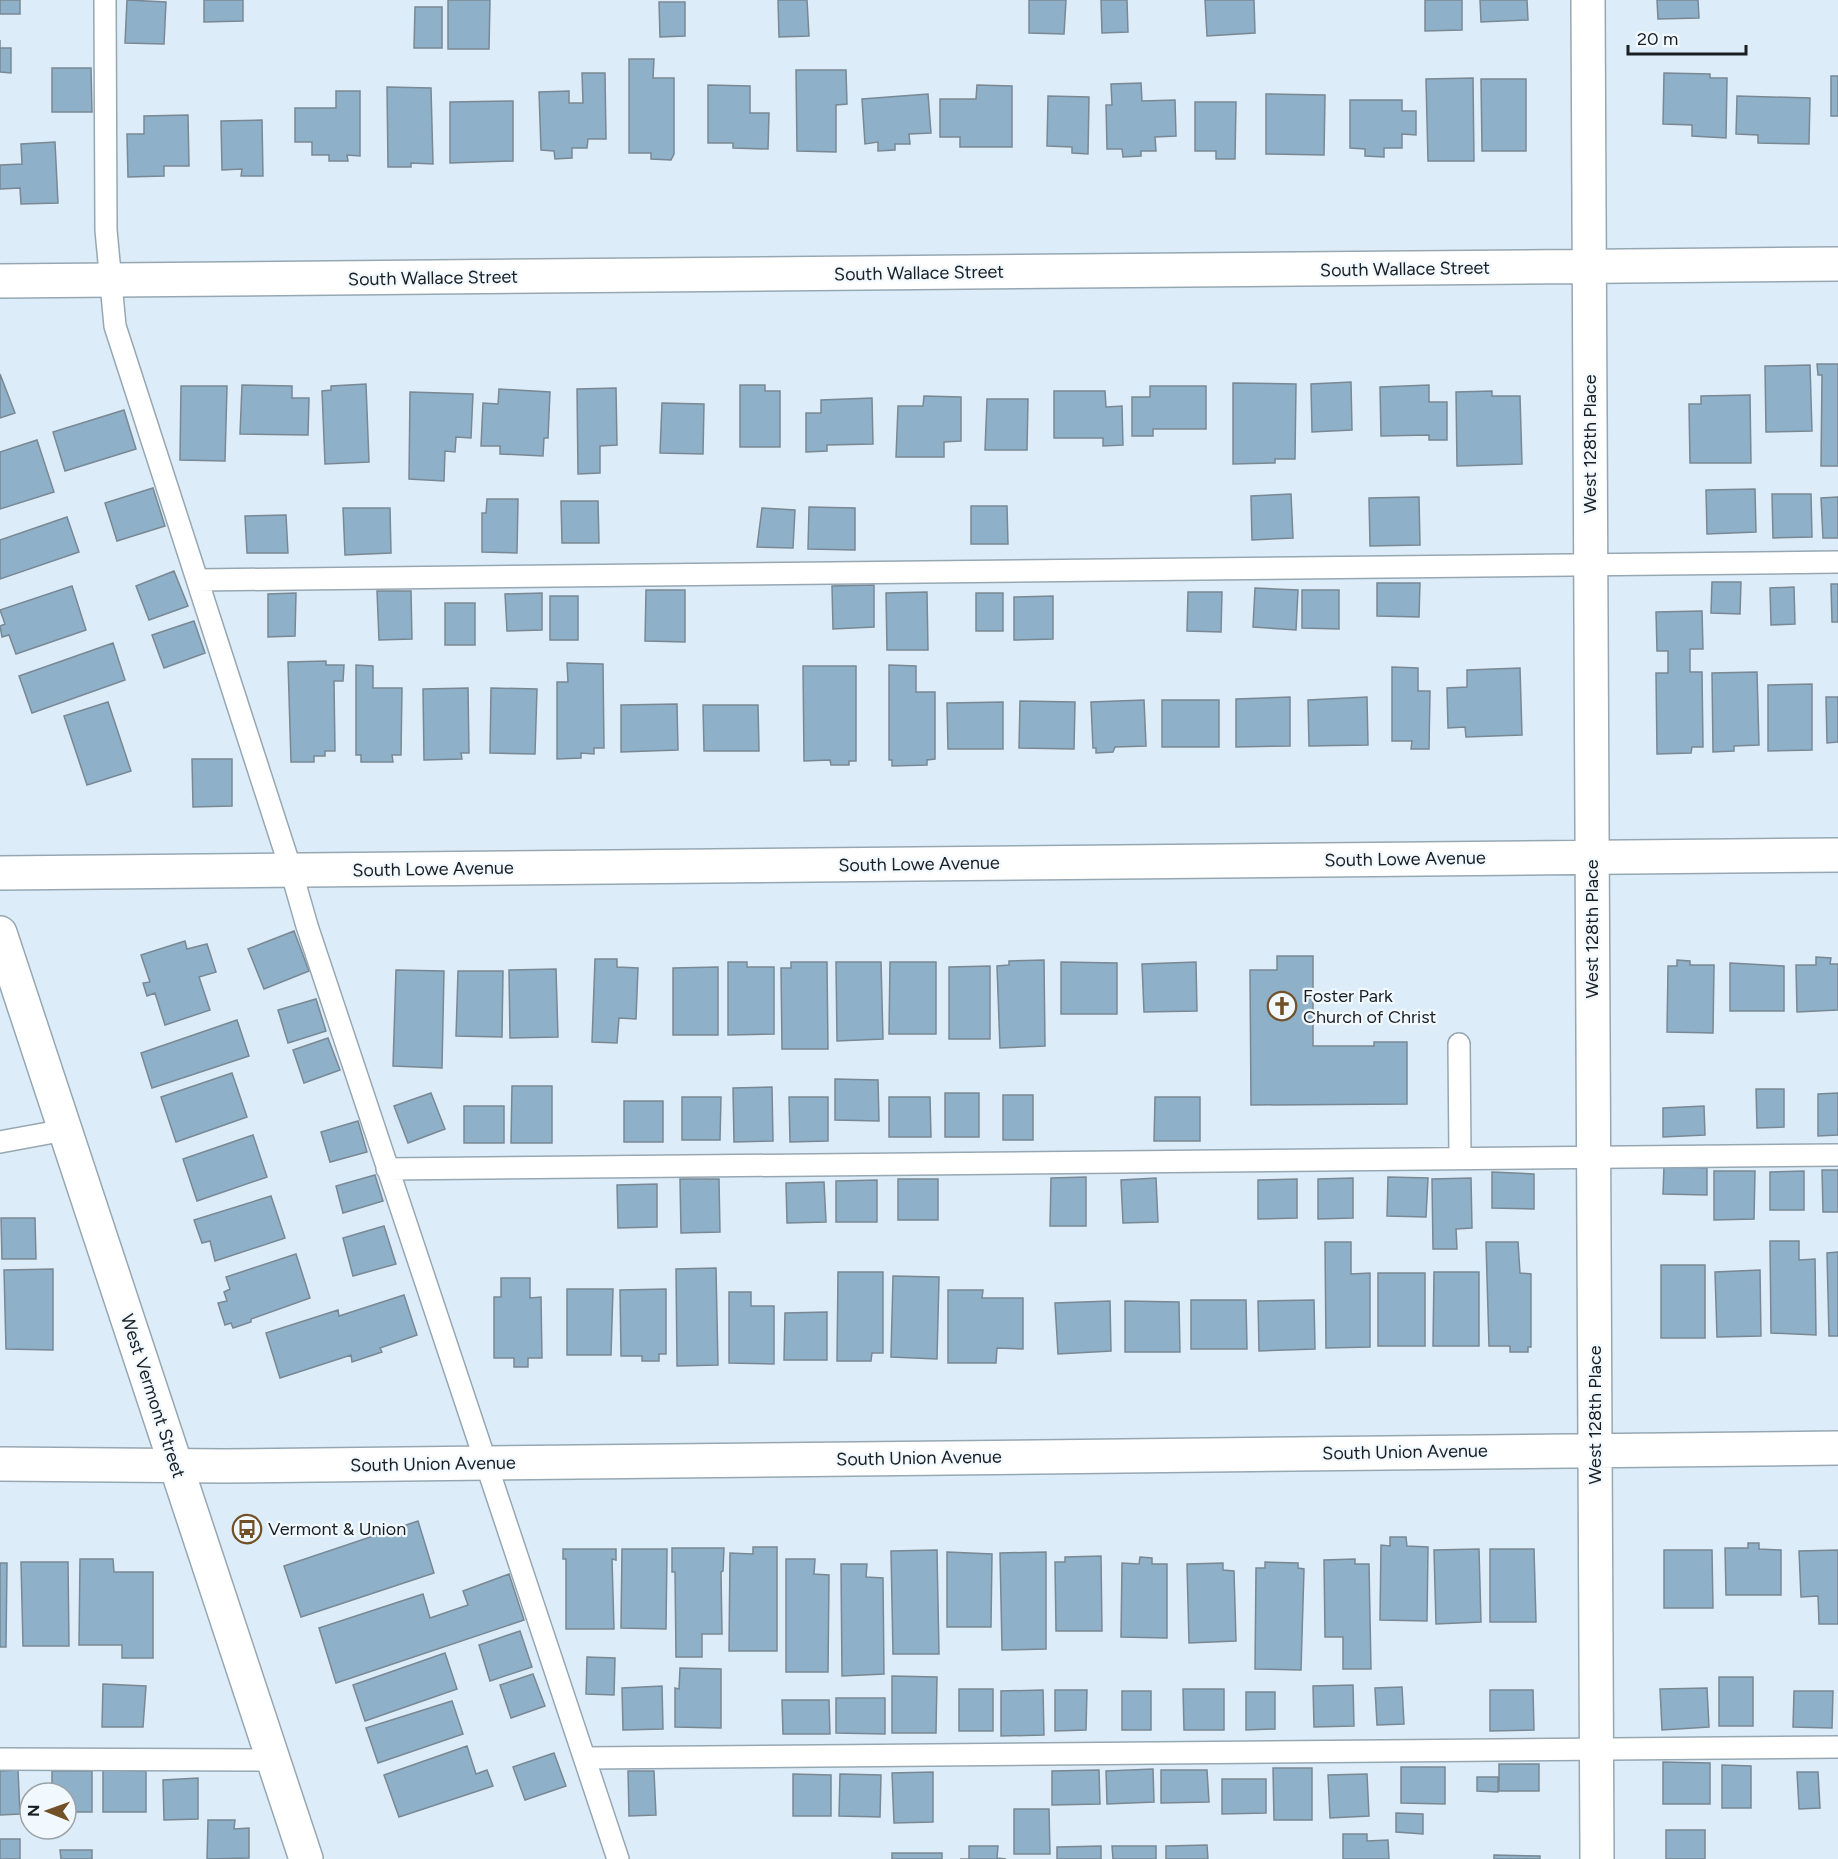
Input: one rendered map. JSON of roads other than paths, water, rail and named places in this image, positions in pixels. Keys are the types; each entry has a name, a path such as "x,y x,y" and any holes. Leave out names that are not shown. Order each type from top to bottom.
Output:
{"street":[{"name":"West 128th Place","path":"1588,0 1597,1859"},
{"name":"South Wallace Street","path":"0,281 1838,264"},
{"name":"South Lowe Avenue","path":"0,873 1838,855"},
{"name":"West Vermont Street","path":"0,933 9,987 65,1130 306,1859"},
{"name":"South Union Avenue","path":"0,1464 487,1463 1838,1448"}],"lane":[{"path":"105,0 106,230 115,326 198,580 273,821 291,870 307,926 618,1859"},
{"path":"198,580 1838,562"},
{"path":"1459,1044 1460,1158"},
{"path":"0,1142 65,1130"},
{"path":"387,1169 1838,1155"},
{"path":"585,1758 1838,1747"},
{"path":"0,1759 273,1760"}],"place":[{"name":"Foster Park Church of Christ","path":"1282,1006"},
{"name":"Vermont & Union","path":"247,1529"}]}
